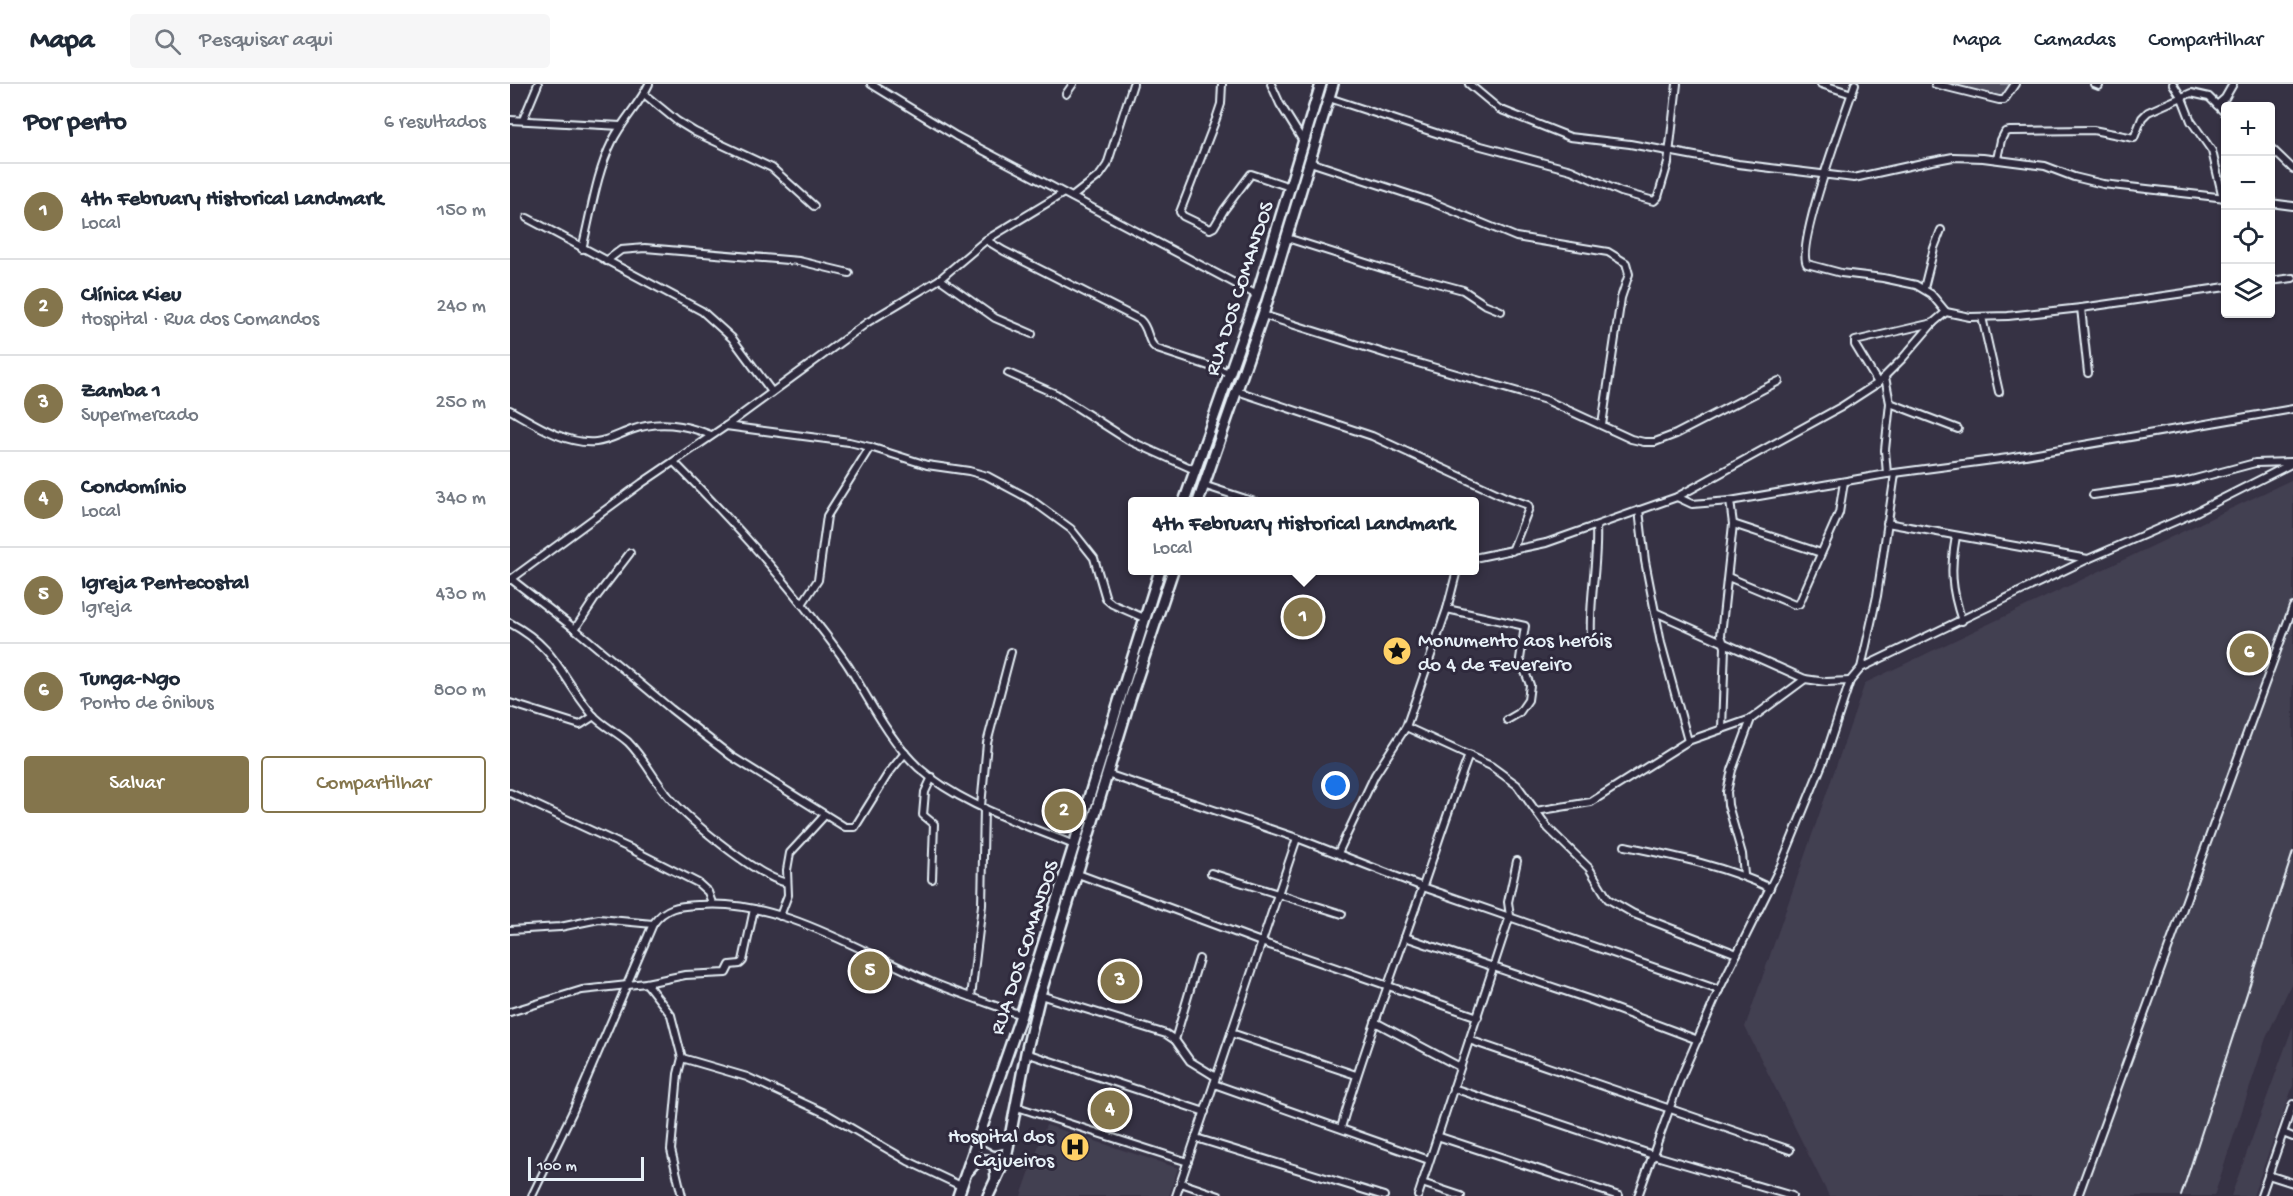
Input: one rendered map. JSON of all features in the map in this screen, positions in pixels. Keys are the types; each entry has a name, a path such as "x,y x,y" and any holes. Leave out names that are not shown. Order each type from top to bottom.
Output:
{"main road":[{"name":"RUA DOS COMANDOS","path":"1186,497 1257,295 1321,84"},
{"name":"RUA DOS COMANDOS","path":"1199,497 1263,315 1333,84"},
{"name":"RUA DOS COMANDOS","path":"960,1191 1021,1015 1158,575"},
{"name":"RUA DOS COMANDOS","path":"988,1196 1006,1158 1013,1132 1026,1053 1040,995 1107,774 1171,575"},
{"path":"982,1125 986,1140 994,1145 1004,1143 1013,1132"},
{"path":"965,1175 978,1160 988,1161 995,1167 994,1187"}],"street":[{"path":"523,120 538,84"},
{"path":"582,249 607,156 621,126 649,84"},
{"path":"872,84 956,136 1257,295"},
{"path":"1066,94 1073,84"},
{"path":"1072,198 1100,175 1107,165 1133,84"},
{"path":"1222,84 1221,104 1180,212 1183,216 1210,229 1214,227 1251,174 1290,187"},
{"path":"1271,84 1280,104 1304,141"},
{"path":"1469,84 1499,109 1563,135 1670,150 1738,164 1857,178 1953,158 1997,159 2045,166 2074,177 2103,184 2221,198"},
{"path":"1329,98 1450,138 1571,170 1621,192 1654,201 1658,197 1670,150 1677,84"},
{"path":"1821,84 1852,94"},
{"path":"1855,84 1806,238 1804,253 1806,264 1841,273 1900,281 1924,288 1938,300 1946,312 1956,316 1982,317 2081,308 2221,288"},
{"path":"1935,84 2004,100 2015,84"},
{"path":"2173,84 2192,121 2212,151 2221,186"},
{"path":"2217,105 2227,96 2234,84"},
{"path":"1997,159 2005,132 2093,129 2134,138 2142,118 2148,112 2192,93 2201,93 2209,97 2221,109"},
{"path":"644,94 669,115 695,132 772,168 814,206"},
{"path":"510,120 621,126"},
{"path":"2275,151 2293,169"},
{"path":"1310,162 1436,203 1516,237 1608,252 1621,259 1629,269 1629,274 1621,298 1602,425"},
{"path":"905,753 888,774 855,827 845,827 731,756 511,580 642,483 726,426 868,322 940,279 986,240 1062,194"},
{"path":"2275,204 2293,206"},
{"path":"527,218 702,311 732,338 772,392"},
{"path":"1924,288 1941,230"},
{"path":"1287,238 1385,269 1463,290 1484,304 1502,311"},
{"path":"986,240 1095,299 1140,320 1147,328 1150,344 1157,349 1230,373"},
{"path":"606,261 621,250 645,248 799,261 849,273"},
{"path":"2275,280 2293,278"},
{"path":"940,279 995,318 1032,334"},
{"path":"2081,308 2088,373"},
{"path":"1479,557 1512,551 1596,526 1677,497 1823,417 1878,383 1946,312"},
{"path":"1263,315 1546,400 1631,439 1644,442 1655,442 1676,434 1779,381"},
{"path":"1982,317 1999,392"},
{"path":"1878,383 1855,345 1855,341 1933,323"},
{"path":"1008,373 1066,400 1128,440 1196,470"},
{"path":"1885,377 1890,403 1885,450 1887,474"},
{"path":"1237,391 1372,436 1505,497 1528,505 1529,508 1512,551"},
{"path":"1890,403 1958,429"},
{"path":"1677,497 1692,504 1731,501 1887,474 2008,458 2293,409"},
{"path":"510,410 554,433 585,442 597,442 642,426 659,423 693,428 711,435"},
{"path":"726,426 870,447 927,465 987,476 1030,499 1071,529 1086,545 1097,566 1106,599 1144,618"},
{"path":"802,604 818,580 827,516 870,447"},
{"path":"674,462 726,515 802,604 847,665 905,753 932,777 982,807 1074,845"},
{"path":"2093,495 2180,483 2255,463 2293,462"},
{"path":"1638,1196 1668,1109 1719,990 1770,888 1825,757 1850,681 1861,668 2088,559 2192,514 2293,462"},
{"path":"1861,668 1877,596 1895,474"},
{"path":"1728,577 1797,605 1800,603 1841,508 1844,482"},
{"path":"1203,485 1242,497"},
{"path":"1722,728 1725,647 1721,635 1733,524 1731,501"},
{"path":"1639,510 1645,561 1661,643 1688,741"},
{"path":"1887,523 2088,559"},
{"path":"1733,524 1821,553"},
{"path":"1591,636 1590,611 1597,547 1596,526"},
{"path":"1956,536 1951,565 1952,583 1962,621"},
{"path":"575,629 630,553"},
{"path":"1338,853 1376,775 1406,727 1447,609 1456,575"},
{"path":"2078,1196 2293,607"},
{"path":"1447,609 1525,626 1520,659 1530,685 1528,700 1519,713 1507,720"},
{"path":"1655,612 1805,679 1826,682 1850,681"},
{"path":"510,623 531,634 543,645 594,716 627,742 669,797 692,819 757,870 787,883"},
{"path":"971,997 982,905 982,807 987,743 1011,652"},
{"path":"1536,811 1591,802 1688,741 1751,719 1805,679"},
{"path":"510,703 580,725 594,716"},
{"path":"1744,875 1742,854 1728,805 1727,792 1732,770 1751,719"},
{"path":"1406,727 1498,770 1517,785 1561,843 1589,868 1608,899 1634,914 1737,954"},
{"path":"1341,1128 1356,1075 1423,887 1442,826 1469,755"},
{"path":"1107,774 1297,838 1423,887 1719,990"},
{"path":"932,777 925,792 923,815 934,824 932,879"},
{"path":"510,793 698,883 708,892 712,903"},
{"path":"780,916 788,896 786,870 790,853 825,816"},
{"path":"1176,1196 1297,838"},
{"path":"1625,846 1744,875 1770,888"},
{"path":"1418,1196 1510,916 1508,902 1517,861"},
{"path":"1211,873 1342,914"},
{"path":"1078,874 1261,942 1478,1017"},
{"path":"532,1196 572,1113 653,924 659,915 674,907 712,903 754,909 780,916 822,932 931,982 1021,1015"},
{"path":"510,1012 582,990 646,983 685,975 726,973 730,965 742,963 754,909"},
{"path":"510,930 560,927 599,919 653,924"},
{"path":"1405,937 1594,1000 1698,1040"},
{"path":"1175,1040 1199,959"},
{"path":"646,983 671,1015 682,1058 677,1083 672,1150 682,1196"},
{"path":"1040,995 1166,1034 1175,1040 1190,1061 1215,1081 1429,1160"},
{"path":"1375,1022 1460,1067"},
{"path":"1231,1033 1356,1075"},
{"path":"1469,1040 1790,1150"},
{"path":"1026,1053 1205,1112"},
{"path":"682,1058 747,1077 827,1114 960,1191"},
{"path":"1453,1088 1653,1155 1792,1196"},
{"path":"2261,1196 2293,1104"},
{"path":"1017,1107 1188,1162"},
{"path":"2283,1133 2293,1137"},
{"path":"1437,1136 1619,1196"},
{"path":"1196,1138 1384,1196"},
{"path":"2268,1176 2293,1183"},
{"path":"1181,1183 1219,1196"},
{"path":"1422,1183 1461,1196"}],"shaded area":[{"path":"1948,84 2012,84 2007,102"},
{"path":"2293,479 2293,980 2266,1038 2214,1196 1829,1196 1745,1027 1865,683"},
{"path":"2293,1026 2293,1086 2253,1196 2231,1196"},
{"name":"Hospital dos Cajueiros","path":"1046,1125 1178,1168 1169,1196 1021,1196"}],"railway":[{"path":"2181,1196 2293,852"}],"place":[{"name":"4th February Historical Landmark","path":"1303,617"},
{"name":"Monumento aos heróis do 4 de Fevereiro","path":"1397,651"},
{"name":"Tunga-Ngo","path":"2249,653"},
{"name":"Clínica Kieu","path":"1064,811"},
{"name":"Igreja Pentecostal","path":"870,971"},
{"name":"Zamba 1","path":"1120,981"},
{"name":"Condomínio","path":"1110,1110"},
{"name":"Hospital dos Cajueiros","path":"1075,1147"}]}
